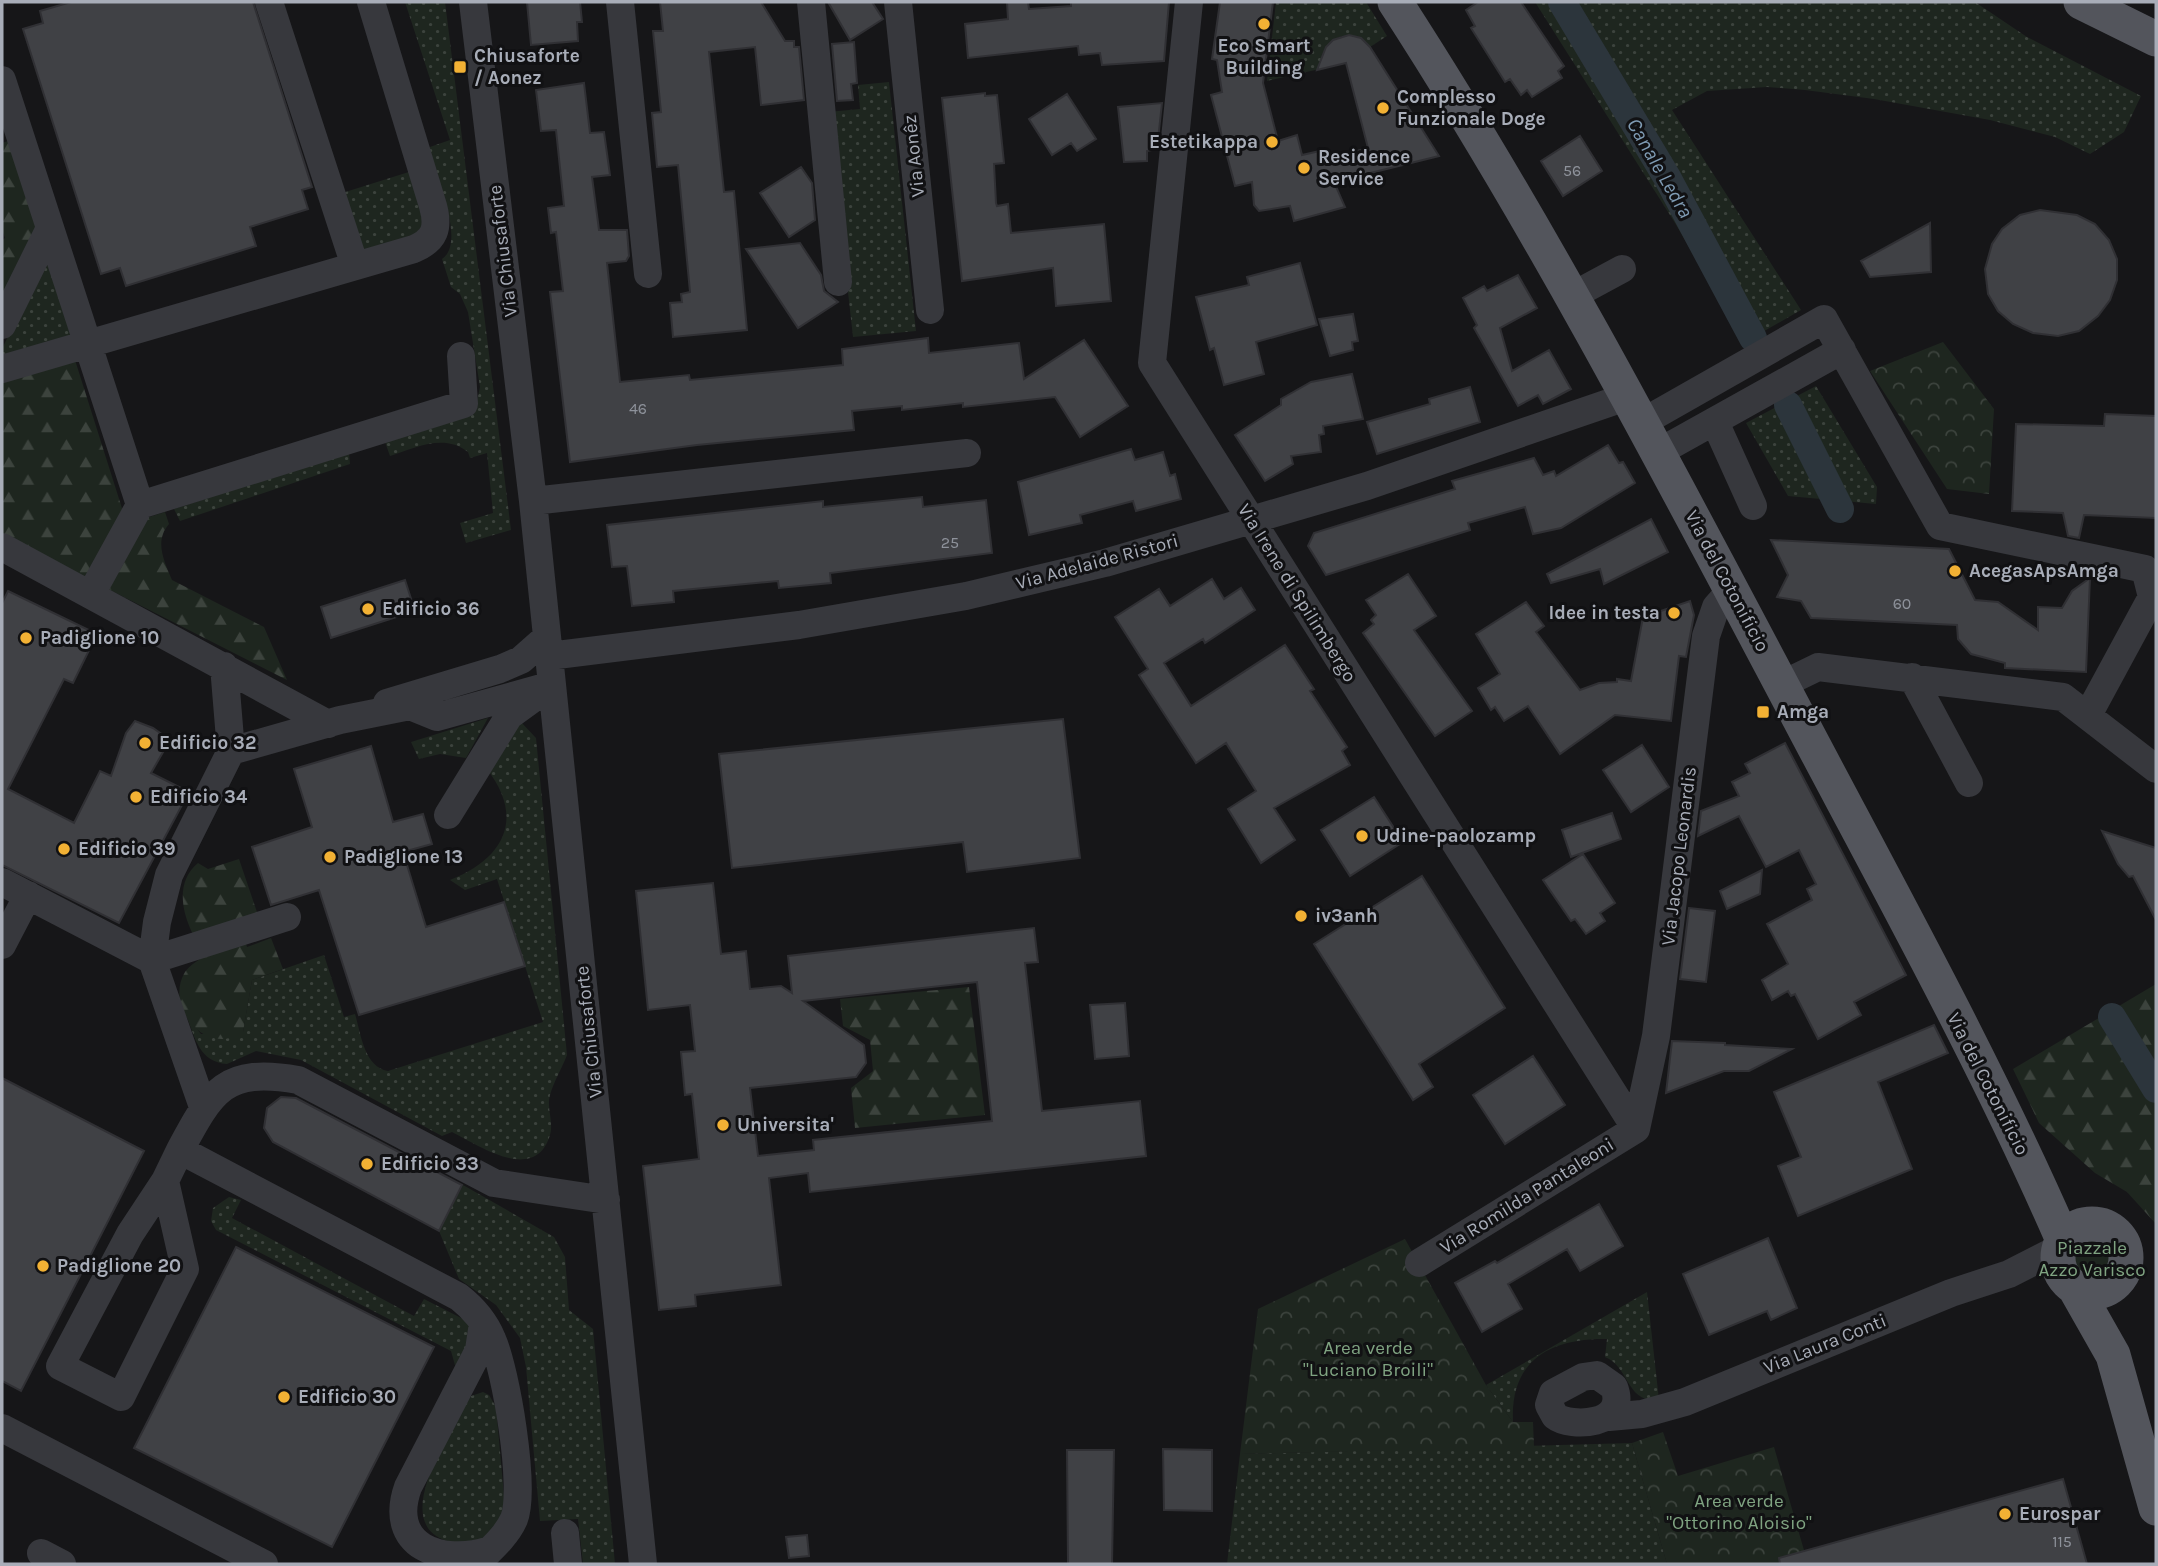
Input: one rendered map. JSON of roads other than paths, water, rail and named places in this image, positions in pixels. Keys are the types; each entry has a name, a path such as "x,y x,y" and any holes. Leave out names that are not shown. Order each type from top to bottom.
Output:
{"main road":[{"name":"Via del Cotonificio","path":"1395,2 1469,116 1636,409 2034,1173 2064,1262 2113,1355 2156,1508"},
{"path":"2081,2 2156,39"},
{"name":"Via del Cotonificio","path":"2034,1173 2100,1225"},
{"path":"2100,1225 2117,1234 2126,1251 2124,1271 2119,1279 2112,1286 2094,1293 2064,1262 2075,1228 2100,1225"},
{"name":"Via del Cotonificio","path":"2113,1355 2119,1279"}],"street":[{"path":"269,2 355,266"},
{"path":"2,369 355,266 431,240 436,227 433,206 370,2"},
{"name":"Via Chiusaforte","path":"473,2 533,500 643,1564"},
{"path":"620,2 648,274"},
{"path":"811,2 838,282"},
{"name":"Via Aonêz","path":"898,2 930,310"},
{"name":"Via Irene di Spilimbergo","path":"1189,2 1152,363 1636,1129"},
{"path":"2,80 8,126 50,228 140,505"},
{"path":"2,326 50,228"},
{"path":"1572,296 1622,269"},
{"name":"Via Adelaide Ristori","path":"548,647 799,625 966,596 1105,563 1636,409 1824,319 1842,350"},
{"path":"1659,452 1842,350 1940,526 2145,569 2152,597 2088,715"},
{"path":"91,594 140,505 464,404 461,356"},
{"path":"1715,422 1753,506"},
{"path":"533,500 967,453"},
{"path":"2,547 334,722 408,694 499,669 548,647"},
{"name":"Via Jacopo Leonardis","path":"1636,1129 1656,1037 1706,636 1716,607 1731,590"},
{"path":"203,1107 152,960 169,875 231,751 224,666"},
{"path":"1782,685 1818,667 2063,697 2156,769"},
{"path":"1912,677 1969,783"},
{"path":"231,751 334,722 410,706 437,717 552,685"},
{"path":"448,815 509,716 552,685"},
{"path":"2,882 152,960 287,917"},
{"path":"2,945 28,895"},
{"path":"165,1181 185,1269 121,1397 60,1366 130,1234 165,1181 203,1107 216,1091 237,1080 257,1076 298,1080 494,1183 606,1200"},
{"name":"Via Romilda Pantaleoni","path":"1419,1264 1636,1129"},
{"path":"180,1150 459,1297 474,1309 483,1323 493,1339 503,1377 519,1486 513,1519 483,1557 441,1556 421,1548 408,1535 402,1522 402,1505 408,1487 479,1350 483,1323"},
{"name":"Via Laura Conti","path":"1613,1406 1642,1414 1685,1402 1951,1293 2009,1274 2064,1262"},
{"path":"2,1428 235,1557 264,1564"},
{"path":"565,1533 568,1564"}],"waterway":[{"name":"Canale Ledra","path":"1562,2 1668,179 1753,338"},
{"name":"Canale Ledra","path":"1788,405 1840,509"},
{"name":"Canale Ledra","path":"2112,1017 2156,1089"}],"place":[{"name":"Eco Smart Building","path":"1264,24"},
{"name":"Chiusaforte / Aonez","path":"460,67"},
{"name":"Complesso Funzionale Doge","path":"1383,108"},
{"name":"Estetikappa","path":"1272,142"},
{"name":"Residence Service","path":"1304,168"},
{"name":"AcegasApsAmga","path":"1955,571"},
{"name":"Edificio 36","path":"368,609"},
{"name":"Idee in testa","path":"1674,613"},
{"name":"Padiglione 10","path":"26,638"},
{"name":"Amga","path":"1763,712"},
{"name":"Edificio 32","path":"145,743"},
{"name":"Edificio 34","path":"136,797"},
{"name":"Udine-paolozamp","path":"1362,836"},
{"name":"Edificio 39","path":"64,849"},
{"name":"Padiglione 13","path":"330,857"},
{"name":"iv3anh","path":"1301,916"},
{"name":"Universita'","path":"723,1125"},
{"name":"Edificio 33","path":"367,1164"},
{"name":"Padiglione 20","path":"43,1266"},
{"name":"Edificio 30","path":"284,1397"},
{"name":"Eurospar","path":"2005,1514"}],"park label":[{"name":"Piazzale Azzo Varisco","path":"2092,1259"},
{"name":"Area verde \"Luciano Broili\"","path":"1368,1359"},
{"name":"Area verde \"Ottorino Aloisio\"","path":"1739,1512"}]}
